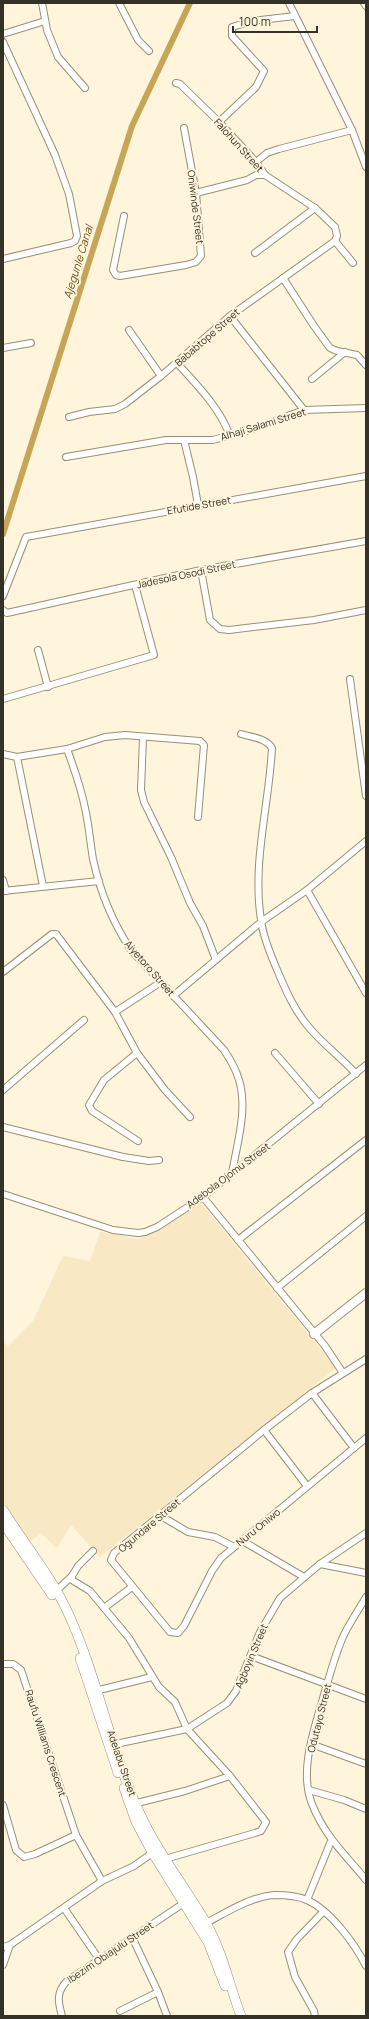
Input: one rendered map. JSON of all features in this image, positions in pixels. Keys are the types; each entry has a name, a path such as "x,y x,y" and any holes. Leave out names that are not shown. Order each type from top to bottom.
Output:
{"main road":[{"name":"Adelabu Street","path":"3,1510 69,1615 132,1804 155,1851 188,1900 206,1923 226,1967 241,2016"},
{"name":"Adelabu Street","path":"3,1523 53,1590"},
{"name":"Adelabu Street","path":"155,1851 164,1859 188,1900 214,1955 234,2016"}],"street":[{"path":"42,3 45,21 58,57 85,88"},
{"path":"119,3 138,40 149,51"},
{"path":"289,3 352,130 366,166"},
{"path":"219,122 256,87 264,71 232,36 231,29 236,25 295,16"},
{"path":"3,34 45,21"},
{"path":"3,42 55,155 69,194 77,236 75,241 64,246 3,259"},
{"name":"Falohun Street","path":"176,83 180,84 219,122 256,162 265,175 315,208 335,227 336,239 353,263"},
{"name":"Oniwinde Street","path":"124,216 113,270 116,275 120,276 186,265 196,262 201,256 196,193 184,128"},
{"path":"256,162 267,153 279,149 352,130"},
{"path":"196,193 240,182 256,175 265,175"},
{"path":"255,253 315,208"},
{"name":"Bababtope Street","path":"69,417 90,412 115,409 139,395 230,316 336,239"},
{"path":"283,278 330,348 357,354 366,365"},
{"path":"230,316 304,410"},
{"path":"129,330 161,376"},
{"path":"3,348 32,343"},
{"path":"312,379 345,352"},
{"path":"177,363 208,399 226,425 230,436"},
{"name":"Alhaji Salami Street","path":"66,457 166,440 213,440 230,436 304,410 366,408"},
{"path":"184,440 194,477 198,505"},
{"name":"Efutide Street","path":"3,596 26,537 366,476"},
{"name":"Jadesola Osodi Street","path":"5,612 201,570 366,541"},
{"path":"201,570 210,620 220,629 229,630 314,620 366,610"},
{"path":"3,699 154,655 135,585"},
{"path":"38,650 48,687"},
{"path":"350,679 366,796"},
{"path":"241,734 258,738 271,745 272,748 268,796 259,849 258,873 261,922 273,961 296,1010 307,1026 356,1074"},
{"path":"3,754 18,757 67,749 105,737 125,735 143,738 183,739 202,742 204,745 198,816"},
{"path":"143,738 141,783 144,802 171,857 190,903 203,926 216,960"},
{"name":"Aiyetoro Street","path":"67,749 86,808 93,859 99,880 121,935 131,950 224,1050 233,1064 240,1081 241,1115 232,1173"},
{"path":"18,757 43,886"},
{"path":"174,996 261,922 307,890 366,841"},
{"path":"3,880 4,891 99,880"},
{"path":"307,890 366,993"},
{"path":"3,972 52,934 58,937 115,1012 137,1053 166,1090 190,1117"},
{"path":"115,1012 161,982"},
{"path":"3,1090 84,1020"},
{"path":"137,1053 104,1080 89,1102 89,1108 138,1141"},
{"path":"274,1053 319,1104"},
{"name":"Adebola Ojomu Street","path":"3,1194 114,1230 138,1233 157,1227 203,1197 366,1065"},
{"path":"3,1127 101,1150 123,1157 149,1161 159,1160"},
{"path":"238,1240 366,1140"},
{"path":"203,1197 331,1354 343,1372"},
{"path":"277,1288 366,1216"},
{"path":"314,1334 366,1293"},
{"name":"Ogundare Street","path":"174,1634 170,1632 132,1587 111,1560 112,1556 264,1430 312,1393 343,1372 366,1359"},
{"path":"312,1393 354,1448"},
{"path":"264,1430 307,1486"},
{"name":"Nuru Oniwo","path":"174,1634 181,1631 212,1571 221,1558 366,1438"},
{"path":"161,1516 188,1532 215,1537 234,1546"},
{"name":"Agboyin Street","path":"187,1729 233,1698 260,1632 272,1610 284,1594 320,1564 366,1533"},
{"path":"241,1540 304,1577"},
{"path":"53,1590 72,1576 78,1566 93,1551"},
{"path":"320,1564 366,1573"},
{"path":"72,1576 72,1580 90,1591 129,1638 159,1687 175,1702 187,1729 230,1776 266,1822 264,1827 256,1833 164,1859"},
{"path":"104,1608 132,1587"},
{"name":"Odutayo Street","path":"366,1597 342,1640 311,1744 308,1775 311,1803 332,1841 366,1880"},
{"path":"251,1656 366,1699"},
{"name":"Raufu Williams Crescent","path":"3,1664 13,1664 21,1670 76,1835 102,1881"},
{"path":"94,1691 152,1677"},
{"path":"112,1744 187,1729"},
{"path":"311,1744 366,1764"},
{"path":"132,1804 185,1791 230,1776"},
{"path":"309,1790 344,1800 366,1809"},
{"path":"3,1805 16,1850 24,1857 42,1851 76,1835"},
{"path":"308,1900 332,1841"},
{"path":"3,1965 6,1946 102,1881 134,1866 155,1851"},
{"path":"206,1923 252,1901 274,1896 308,1900 338,1924 350,1939 366,1966"},
{"name":"Ibezim Obiajulu Street","path":"62,2016 58,2000 62,1986 99,1959 188,1900"},
{"path":"64,1908 99,1959"},
{"path":"315,2016 314,2011 295,1977 288,1952 297,1939 323,1912"},
{"path":"132,1937 158,1992 167,2016"},
{"path":"120,2011 158,1992"}],"shaded area":[{"path":"200,1202 336,1368 100,1557 71,1525 57,1548 41,1533 29,1543 3,1503 3,1341 8,1346 33,1321 63,1256 90,1261 100,1232 138,1239 162,1228"}],"waterway":[{"name":"Ajegunle Canal","path":"3,534 132,126 190,3"}]}
